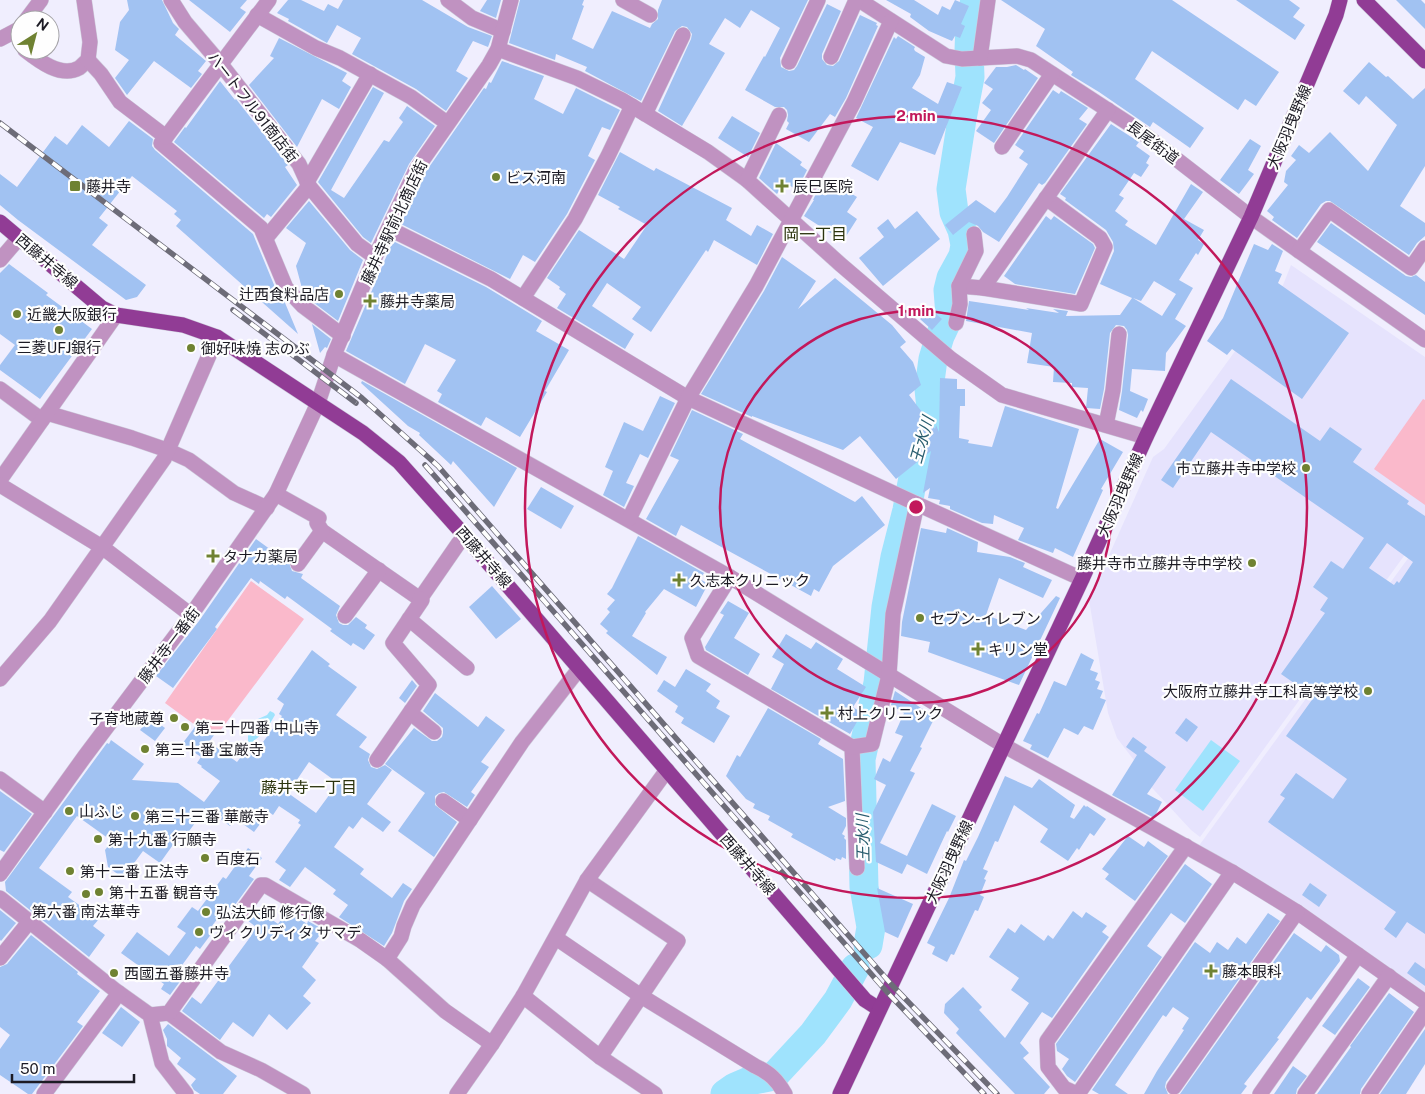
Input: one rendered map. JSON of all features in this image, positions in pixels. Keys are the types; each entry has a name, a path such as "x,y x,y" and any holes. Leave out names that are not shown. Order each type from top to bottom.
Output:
{"main road":[{"name":"大阪羽曳野線","path":"840,1094 1082,579 1146,437 1251,217 1336,15 1340,0"},
{"path":"1364,0 1425,61"},
{"name":"西藤井寺線","path":"0,222 102,308 116,314 183,326 217,337 363,433 399,462 865,1000 879,1009"}],"street":[{"path":"40,60 49,66 65,72 78,68 88,60 90,42 84,0"},
{"name":"ハートフル91商店街","path":"171,0 185,22 220,63 299,164 308,184 357,244 375,257"},
{"path":"269,0 162,143 261,228 286,288 303,306 342,336"},
{"path":"448,0 472,18 503,31"},
{"name":"藤井寺駅前北商店街","path":"318,403 334,353 375,257 390,229 417,168 489,65 498,49 511,0"},
{"path":"623,0 650,15"},
{"path":"789,62 818,0"},
{"path":"831,57 858,0"},
{"name":"長尾街道","path":"858,0 946,56 973,58 1017,56 1031,60 1140,131 1251,217 1425,340"},
{"path":"973,58 988,0"},
{"path":"257,16 316,48 370,74 410,97 447,123"},
{"path":"629,519 688,398 739,315 854,102 891,21"},
{"path":"523,298 575,219 608,156 639,110 683,35"},
{"path":"498,49 577,78 639,110 708,152 747,180 840,264 946,354 1002,395 1146,437"},
{"path":"88,60 101,74 120,102 166,137"},
{"path":"266,238 308,184 370,74"},
{"path":"1002,147 1052,74"},
{"path":"983,288 1108,110"},
{"path":"747,180 779,116"},
{"path":"959,286 983,288 1081,304 1105,247 1100,238 1046,198"},
{"path":"1299,251 1329,210 1411,268 1425,248"},
{"path":"390,229 491,279 688,398 1082,579"},
{"path":"956,323 960,304 959,286 976,251 974,234"},
{"path":"0,260 19,238"},
{"path":"0,480 116,314"},
{"path":"1106,425 1113,390 1118,334"},
{"path":"0,680 50,621 164,459 217,337"},
{"path":"334,353 730,577 1003,745 1232,872 1297,912 1425,1002"},
{"path":"0,389 45,417 132,438 167,450 189,460 234,493 267,508"},
{"name":"藤井寺一番街","path":"0,874 191,615 267,508 276,494 318,403"},
{"path":"0,485 102,547 191,615"},
{"path":"276,494 319,518 317,522 322,530 420,599"},
{"path":"730,577 692,638 698,656 852,746 872,744 889,675 893,614 917,504"},
{"path":"298,564 322,530"},
{"path":"377,760 429,685 392,643 422,600 420,599 465,536"},
{"path":"345,616 379,570"},
{"path":"409,619 466,668"},
{"path":"387,959 401,937 413,905 522,742 579,669"},
{"path":"411,711 413,715 434,732"},
{"path":"852,746 857,868"},
{"path":"464,1091 523,996 587,880 667,770"},
{"path":"0,780 45,812"},
{"path":"443,801 470,820"},
{"path":"1186,846 1047,1041 1048,1067 1064,1088 1078,1094 1232,872"},
{"path":"587,880 678,940 600,1057"},
{"path":"170,1013 261,885 266,885 360,940 387,959 446,1010 492,1044"},
{"path":"0,898 119,993 150,1015 162,1063 186,1094"},
{"path":"1174,1087 1297,912"},
{"path":"0,958 29,922"},
{"path":"556,938 641,996 773,1076 785,1094"},
{"path":"1260,1094 1358,955"},
{"path":"1305,1094 1389,976"},
{"path":"44,1094 119,993"},
{"path":"523,996 648,1092"},
{"path":"1369,1094 1425,1012"},
{"path":"150,1015 170,1013 221,1052 261,1070 303,1094"}],"shaded area":[{"name":"藤井寺市立藤井寺中学校","path":"1291,265 1425,357 1425,527 1200,837 1191,830 1142,777 1143,772 1117,738 1108,713 1089,600 1153,457 1164,449 1283,285"},
{"path":"1423,399 1425,400 1425,505 1374,469"},
{"name":"大阪府立藤井寺工科高等学校","path":"1425,535 1425,994 1198,847"},
{"path":"251,581 304,619 217,735 198,721 195,725 165,703"}],"water":[{"path":"270,711 275,715 269,728 250,744 248,742 248,733 263,727 265,722 257,722 258,719 267,715"},
{"path":"1211,740 1240,761 1203,811 1175,790"}],"building":[{"path":"127,0 162,0 173,23 179,29 175,35 206,61 198,71 202,74 191,88 154,61 127,95 115,78 129,60 115,50 120,22 129,10"},
{"path":"189,0 247,0 240,8 246,12 230,32"},
{"path":"288,0 301,0 324,11 328,4 338,9 343,0 422,0 468,27 492,36 488,47 473,41 456,71 468,78 446,111 416,89 352,54 361,38 337,25 327,43 288,21 289,19 277,13"},
{"path":"487,0 501,0 496,18 480,11"},
{"path":"520,0 584,0 582,5 584,6 572,39 593,49 612,11 650,28 658,19 658,10 662,0 808,0 780,58 781,67 789,71 794,70 797,66 827,4 841,11 822,54 822,59 827,65 833,66 839,61 860,15 877,23 876,25 878,26 846,98 835,117 830,114 809,142 786,129 789,123 787,121 787,110 784,107 775,107 745,90 780,28 751,10 740,28 725,18 709,44 725,53 682,126 658,111 691,39 692,34 687,27 682,26 675,31 641,101 585,71 587,67 556,54 555,60 509,43"},
{"path":"886,0 914,0 938,15 942,6 950,10 955,0 969,6 961,24 965,26 960,38 955,36 952,41 929,31 910,17 911,14"},
{"path":"1001,0 1172,0 1279,72 1256,106 1245,99 1238,110 1152,51 1135,79 1204,128 1190,148 1153,122 1150,127 1071,75 1073,72 1036,46 1045,29"},
{"path":"1236,0 1289,0 1300,8 1293,17 1305,25 1295,40"},
{"path":"1396,0 1421,0 1425,4 1425,29"},
{"path":"898,36 915,47 915,51 925,57 920,75 912,88 938,104 947,82 962,87 935,155 900,142 878,181 851,166 873,127 856,118 894,37 896,39"},
{"path":"279,38 347,73 342,81 351,87 339,109 322,99 297,147 249,85 274,58 270,56"},
{"path":"502,61 544,76 534,99 563,114 576,88 620,110 610,130 602,127 588,156 595,160 567,214 535,262 523,255 510,279 401,224 425,173 484,88 486,89 489,82 491,83"},
{"path":"1369,62 1386,77 1388,76 1413,99 1425,88 1425,166 1400,206 1425,223 1425,236 1417,243 1409,255 1330,201 1321,204 1297,238 1272,220 1274,217 1267,211 1288,185 1284,182 1286,171 1296,160 1291,156 1299,145 1309,153 1330,132 1368,171 1397,125 1366,96 1359,105 1343,91"},
{"path":"1016,65 1038,78 994,143 976,131 991,110 982,103 993,89 984,83 996,67"},
{"path":"220,81 288,165 285,167 297,185 271,217 267,214 264,218 174,142"},
{"path":"373,87 384,93 331,190 344,198 384,140 389,142 403,122 399,118 407,106 435,126 409,164 371,243 363,237 318,182"},
{"path":"1053,90 1059,94 1061,91 1088,108 1079,119 1087,124 1045,183 1042,185 1039,183 999,242 983,232 978,226 969,222 953,235 945,225 976,200 995,213 1007,197 1028,164 1019,158 1024,151 1015,145"},
{"path":"732,116 760,133 748,157 718,138"},
{"path":"129,121 153,139 152,146 155,150 253,234 277,292 283,298 298,334 176,226 181,220 174,214 177,211 132,176 99,218 108,225 92,245 146,285 137,297 126,300 0,205 0,174 17,187 55,136 67,145 82,125 109,147"},
{"path":"1111,124 1139,142 1136,146 1150,156 1146,163 1149,165 1141,177 1134,173 1119,195 1124,198 1115,211 1128,221 1125,225 1156,245 1191,184 1203,192 1184,219 1204,230 1198,240 1204,244 1179,280 1193,288 1175,319 1186,326 1166,353 1165,371 1132,369 1130,391 1148,399 1143,412 1141,410 1137,418 1119,410 1128,335 1124,326 1116,325 1110,333 1100,409 1086,408 1088,388 1072,387 1072,383 1053,382 1054,367 1027,363 1032,333 966,321 969,301 1029,310 1026,308 1059,313 1053,309 1068,311 1066,316 1120,315 1132,298 1100,284 1114,251 1113,242 1106,230 1065,200 1066,198 1060,194","holes":["1154,281 1176,294 1162,316 1133,298 1141,301"]},
{"path":"1250,139 1261,146 1248,170 1254,174 1239,194 1220,180"},
{"path":"776,143 802,162 800,165 807,170 797,190 784,182 777,194 759,178"},
{"path":"620,152 654,171 656,168 732,208 726,220 751,236 757,225 773,234 757,265 714,240 708,252 706,250 651,332 632,319 641,307 607,283 592,306 634,334 625,349 557,308 566,294 547,278 579,230 624,259 647,225 598,195"},
{"path":"823,179 831,181 857,197 847,212 857,219 843,241 804,216 814,200"},
{"path":"309,201 350,250 363,260 338,321 309,299 303,292 296,266 306,243 286,228"},
{"path":"917,211 940,239 883,286 859,258 884,237 877,228 888,219 895,229"},
{"path":"1046,216 1051,220 1054,216 1093,244 1095,248 1075,294 1015,284 1004,276"},
{"path":"1331,223 1406,276 1416,275 1425,282 1425,315 1317,242"},
{"path":"393,241 486,287 542,321 536,331 569,350 520,437 486,417 481,426 438,402 442,394 437,391 456,360 425,344 405,384 346,351"},
{"path":"1254,244 1268,250 1272,244 1283,251 1275,271 1282,274 1278,283 1349,333 1302,399 1232,349 1227,355 1207,341 1223,318"},
{"path":"782,257 816,281 798,309 835,278 892,325 906,342 900,347 913,362 921,385 909,395 935,429 936,425 939,432 940,378 957,379 957,389 965,389 965,406 960,406 959,438 969,440 968,443 992,447 1005,406 1079,429 1056,508 1058,509 1100,439 1123,452 1101,489 1103,490 1073,557 1055,548 1053,553 1018,540 1024,528 994,515 993,524 982,523 950,509 950,506 939,504 940,500 928,498 930,488 923,493 931,451 896,479 860,436 843,450 752,417 701,394 764,291"},
{"path":"9,264 48,293 46,295 92,329 40,399 0,370 0,365 15,345 0,334 0,273"},
{"path":"929,308 942,319 932,330 920,319"},
{"path":"312,324 331,339 327,348 325,347 320,353"},
{"name":"大阪府立藤井寺工科高等学校","path":"1231,379 1320,441 1330,427 1362,449 1353,462 1409,501 1407,504 1425,516 1425,934 1407,922 1396,938 1384,929 1396,912 1268,822 1285,798 1280,795 1296,773 1333,799 1347,779 1286,736 1314,697 1281,674 1325,613 1320,610 1328,598 1313,587 1331,561 1343,569 1364,538 1211,432 1173,488 1161,480","holes":["1387,543 1413,562 1399,583 1397,581 1394,585 1369,568"]},
{"path":"362,381 517,468 494,507 453,461 451,465 419,435 420,433 408,426 361,383"},
{"path":"660,396 675,403 648,458 640,454 626,483 634,486 624,507 603,495 613,471 605,467 624,422 643,431"},
{"path":"692,410 743,434 740,439 855,502 862,496 885,525 833,566 819,592 814,589 811,596 681,525 676,536 646,519 679,460 670,456"},
{"path":"541,487 574,506 561,529 527,509"},
{"path":"921,528 946,533 947,528 978,542 977,552 1010,557 1025,563 1023,567 1052,580 1043,598 999,578 986,615 1026,630 1056,596 1060,598 1019,685 928,652 930,642 901,636 902,622"},
{"path":"638,536 704,573 700,579 708,584 696,607 664,589 645,612 632,636 667,657 657,675 606,633 608,631 600,624 610,612 607,609 615,600 607,594 612,588"},
{"path":"256,539 289,563 292,571 303,574 301,578 340,606 336,615 339,623 348,625 356,617 367,625 365,628 375,635 364,650 353,643 351,646 330,631 332,629 287,596 285,599 260,581 259,584 251,578 215,627 217,629 173,688 156,676 199,621"},
{"path":"492,586 521,619 496,639 469,607"},
{"path":"728,601 749,613 734,638 760,654 748,675 706,650 705,647 724,615 720,613"},
{"path":"786,634 811,649 816,642 843,659 837,669 866,687 853,707 862,713 850,734 771,689 784,664 772,657"},
{"path":"312,650 330,664 328,666 357,687 336,715 367,737 359,747 370,754 368,760 371,767 377,769 385,765 392,770 367,804 391,822 383,832 362,817 353,829 349,826 334,847 364,869 360,874 392,898 403,883 412,889 404,901 392,933 384,946 339,917 348,905 333,894 336,890 305,867 290,887 279,880 286,870 275,862 301,825 298,823 300,820 279,806 273,815 269,812 254,832 236,819 230,826 206,808 184,838 180,835 160,863 143,851 123,878 108,867 105,850 112,841 77,816 39,868 72,892 68,897 99,919 93,926 105,935 89,957 6,891 5,882 111,740 144,764 132,780 178,783 204,802 220,781 197,763 201,757 182,744 198,723 214,735 209,742 237,762 248,748 255,753 282,716 279,714 284,704 277,699","holes":["309,762 338,783 316,813 288,793"]},
{"path":"1081,653 1094,660 1090,670 1098,673 1095,680 1100,682 1097,689 1103,691 1100,698 1106,700 1093,730 1084,726 1078,735 1064,728 1048,758 1030,749 1032,745 1023,741 1037,713 1039,714 1054,681 1066,686"},
{"path":"686,669 711,684 706,691 720,701 716,708 730,716 714,743 681,723 684,718 675,712 678,706 657,691 664,680 675,687"},
{"path":"412,680 417,686 405,703 399,698"},
{"path":"895,691 935,717 910,771 915,773 880,843 907,856 932,804 956,816 927,874 907,864 902,874 876,862 873,812 886,785 874,779 883,758 890,762 903,736 895,733 904,713 891,705"},
{"path":"435,693 478,727 486,716 505,730 481,762 489,767 471,792 475,795 467,807 444,792 435,796 435,805 457,822 434,857 398,831 425,793 385,764 414,728 432,741 437,741 442,737 443,728 423,711"},
{"path":"768,708 821,739 818,744 843,759 845,801 828,807 846,818 846,826 842,834 846,840 846,859 842,857 841,860 836,858 835,861 791,837 793,834 768,820 770,816 753,808 755,804 746,799 726,776 737,755 740,757"},
{"path":"150,717 165,728 155,741 140,730"},
{"path":"1186,718 1198,727 1187,742 1175,733"},
{"path":"1133,737 1147,747 1144,751 1166,767 1147,794 1162,802 1154,818 1112,795 1137,755 1126,747"},
{"path":"1005,776 1032,788 1039,779 1075,805 1070,817 1074,819 1084,805 1106,819 1094,836 1090,833 1079,850 1077,848 1068,861 1040,842 1048,829 1014,805 998,842 995,841 983,869 988,871 980,895 984,897 978,911 975,910 954,955 951,954 947,962 932,954 935,947 927,943 949,898 964,860 966,861 978,837"},
{"path":"0,791 32,814 4,852 0,850"},
{"path":"1128,836 1144,847 1148,841 1168,856 1135,901 1105,879 1109,874 1102,869"},
{"path":"248,848 262,858 249,876 254,879 232,909 227,906 212,926 215,929 200,949 196,946 180,968 187,972 170,995 161,989 164,984 121,953 137,932 169,956 186,933 177,927 192,907 198,911 223,877 226,879"},
{"path":"1185,864 1212,884 1185,923 1171,913 1147,946 1162,957 1075,1082 1062,1069 1069,1059 1057,1051 1056,1044"},
{"path":"1310,883 1327,895 1319,907 1302,895"},
{"path":"877,888 913,904 898,938 885,932"},
{"path":"256,908 278,924 288,910 307,924 308,921 324,930 315,941 319,943 302,967 316,980 303,996 311,1003 287,1030 269,1014 253,1037 233,1022 220,1040 182,1011 192,997 201,1004 251,936 256,927 247,920"},
{"path":"0,910 16,923 1,941 0,940"},
{"path":"1073,911 1082,918 1086,912 1107,926 1102,932 1109,937 1052,1018 1042,1012 1020,1043 1029,1053 1023,1058 1050,1087 1044,1094 1015,1094 956,1033 959,1029 944,1013 945,1004 963,987 982,1007 979,1010 1005,1038 1029,1003 1011,990 1019,978 989,957 1008,928 1015,933 1021,924 1044,941 1048,935 1053,939"},
{"path":"1268,913 1280,921 1166,1082 1165,1087 1168,1094 1144,1094 1184,1030 1182,1029 1189,1018 1173,1007 1166,1017 1163,1015 1115,1085 1128,1094 1099,1094 1092,1090 1195,942 1210,953 1217,942 1228,950 1237,937 1246,944"},
{"path":"1294,933 1321,952 1326,945 1339,955 1340,961 1311,1000 1307,997 1277,1038 1279,1039 1244,1084 1247,1086 1241,1094 1180,1094"},
{"path":"31,935 100,991 77,1022 83,1026 32,1094 28,1094 0,1075 0,1049 10,1035 0,1027 0,967 7,964"},
{"path":"1415,962 1425,969 1425,986 1407,973"},
{"path":"1358,978 1370,987 1335,1035 1322,1026"},
{"path":"1389,993 1414,1012 1361,1089 1360,1094 1317,1094 1350,1046"},
{"path":"121,1007 140,1022 122,1047 102,1033"},
{"path":"168,1024 237,1076 223,1094 200,1094 194,1090 191,1085 196,1079 177,1064 181,1058 167,1046 167,1039 163,1030"},
{"path":"1425,1029 1425,1064 1406,1094 1380,1094"},
{"path":"1293,1066 1307,1076 1297,1089 1296,1094 1274,1094"}],"waterway":[{"name":"王水川","path":"868,945 871,927 864,887 861,759 878,683 886,607 895,557 907,510 919,445 932,419 929,389 933,359 940,336 950,315 948,290 951,278 963,256 965,245 962,230 954,212 951,189 970,77 970,21 975,0"},
{"name":"王水川","path":"725,1094 749,1081 774,1076 813,1034 838,1000 855,968"}],"railway":[{"path":"0,123 362,398 438,466 891,984 997,1094"},
{"path":"233,310 356,403"},
{"path":"425,465 887,992 984,1094"}],"place":[{"name":"ビス河南","path":"496,177"},
{"name":"藤井寺","path":"75,186"},
{"name":"辰巳医院","path":"782,186"},
{"name":"辻西食料品店","path":"339,294"},
{"name":"藤井寺薬局","path":"370,301"},
{"name":"近畿大阪銀行","path":"17,314"},
{"name":"三菱UFJ銀行","path":"59,330"},
{"name":"御好味焼 志のぶ","path":"191,348"},
{"name":"市立藤井寺中学校","path":"1306,468"},
{"name":"タナカ薬局","path":"213,556"},
{"name":"藤井寺市立藤井寺中学校","path":"1252,563"},
{"name":"久志本クリニック","path":"679,580"},
{"name":"セブン-イレブン","path":"920,618"},
{"name":"キリン堂","path":"978,649"},
{"name":"大阪府立藤井寺工科高等学校","path":"1368,691"},
{"name":"村上クリニック","path":"827,713"},
{"name":"子育地蔵尊","path":"174,718"},
{"name":"第二十四番 中山寺","path":"185,727"},
{"name":"第三十番 宝厳寺","path":"145,749"},
{"name":"山ふじ","path":"69,811"},
{"name":"第三十三番 華厳寺","path":"135,816"},
{"name":"第十九番 行願寺","path":"98,839"},
{"name":"百度石","path":"205,858"},
{"name":"第十二番 正法寺","path":"70,871"},
{"name":"第十五番 観音寺","path":"99,892"},
{"name":"第六番 南法華寺","path":"86,894"},
{"name":"弘法大師 修行像","path":"206,912"},
{"name":"ヴィクリディタ サマデ","path":"199,932"},
{"name":"藤本眼科","path":"1211,971"},
{"name":"西國五番藤井寺","path":"114,973"}],"district":[{"name":"岡一丁目","path":"815,234"},
{"name":"藤井寺一丁目","path":"309,787"}]}
